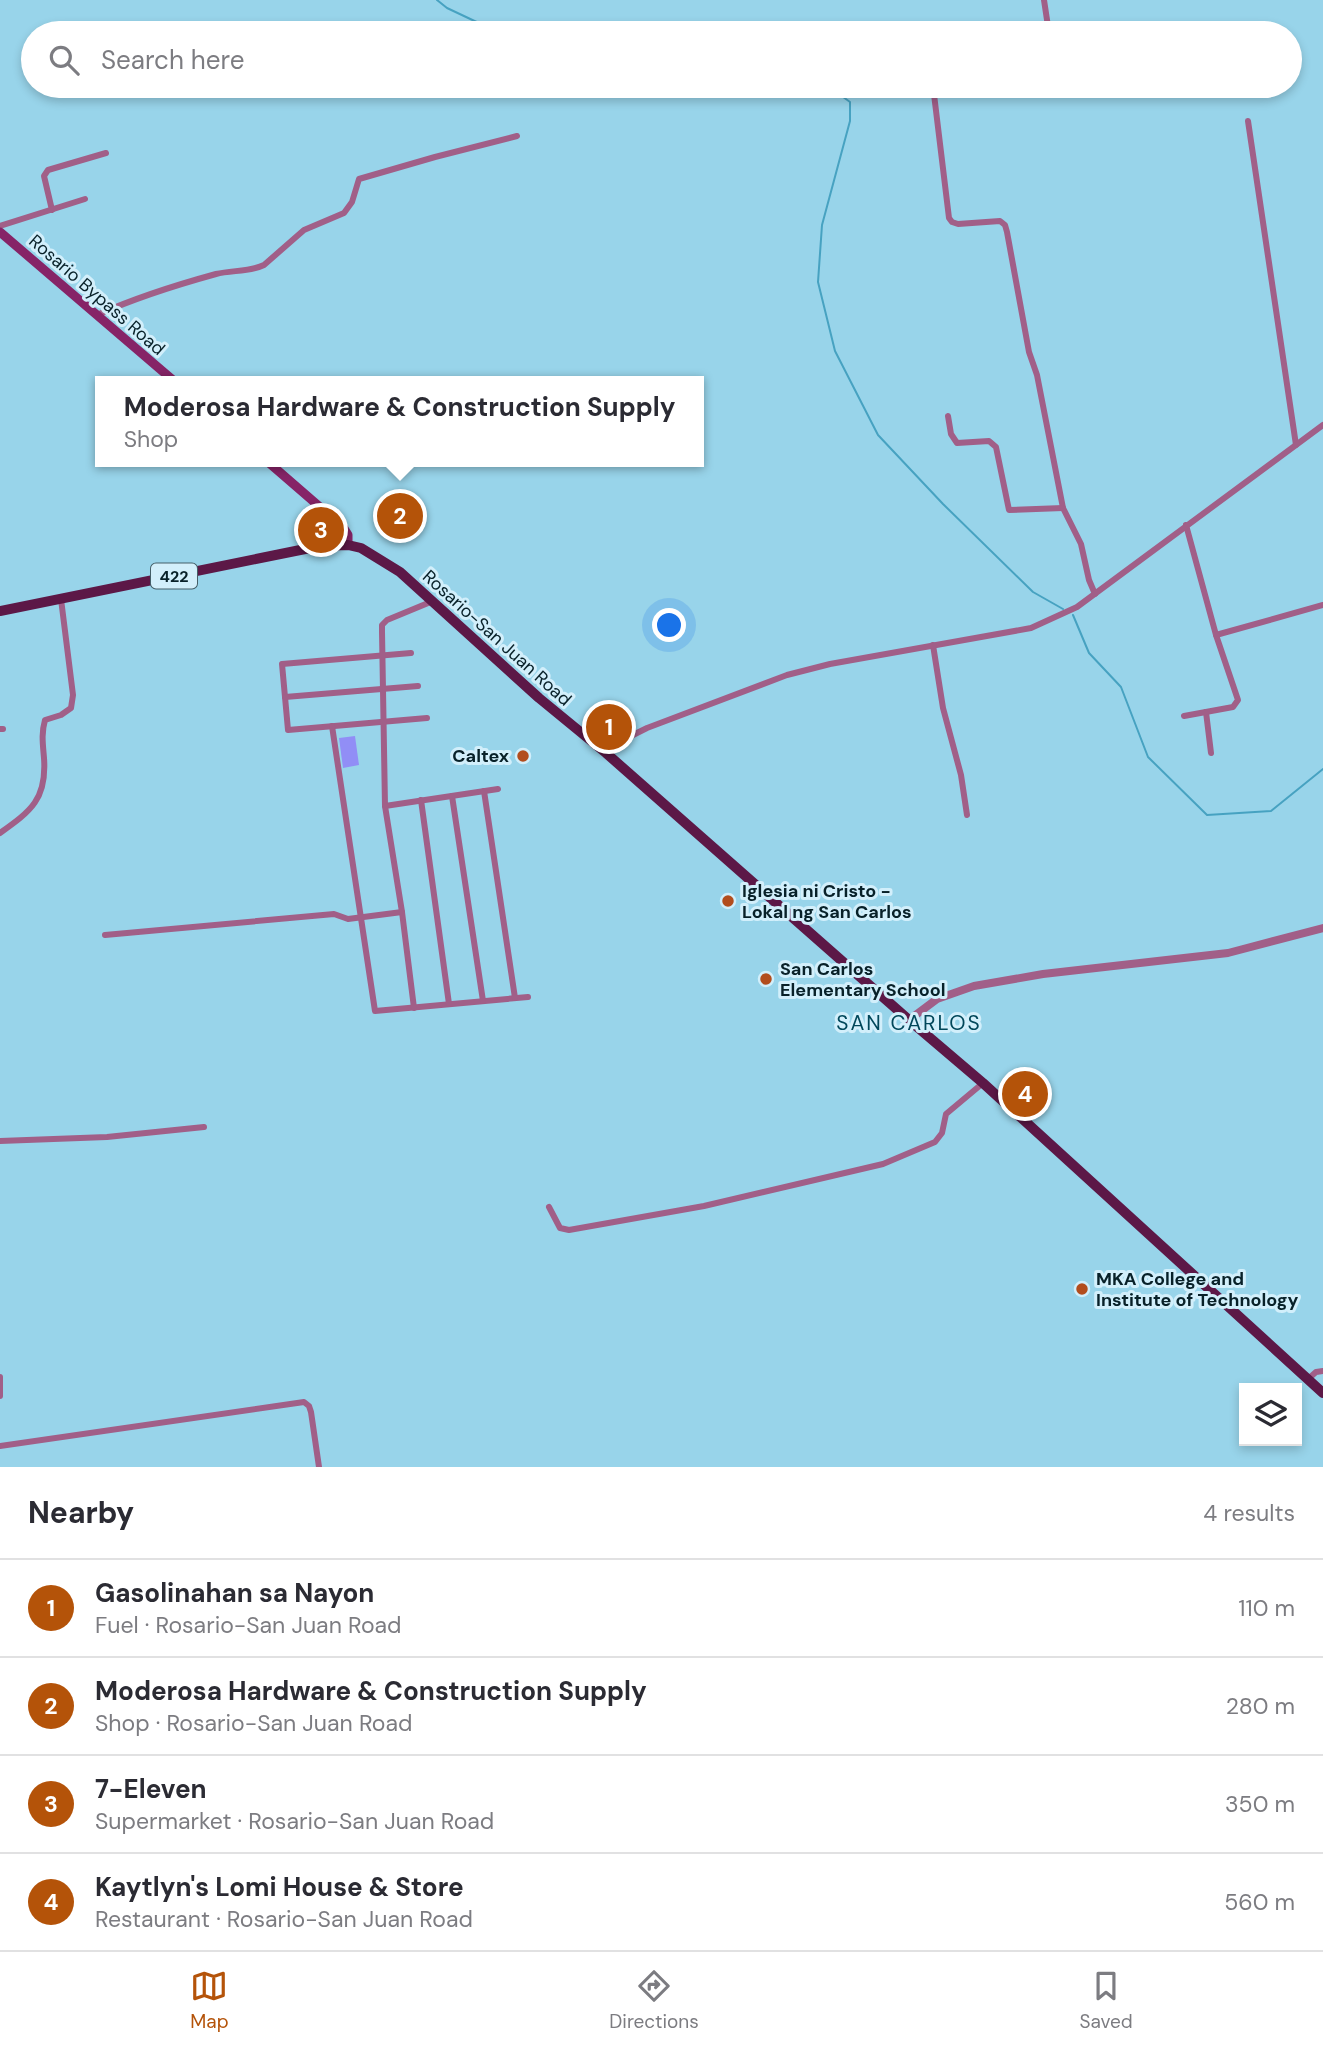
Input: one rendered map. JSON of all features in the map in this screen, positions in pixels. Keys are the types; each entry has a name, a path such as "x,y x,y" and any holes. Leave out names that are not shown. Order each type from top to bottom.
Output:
{"main road":[{"name":"Rosario Bypass Road","path":"0,232 168,376"},
{"path":"274,467 343,527 348,535 348,545"},
{"name":"Rosario-San Juan Road","path":"0,611 292,551 348,545 373,553 433,601 539,698 606,753 983,1083 1323,1393"}],"street":[{"path":"1044,0 1047,21"},
{"path":"934,98 949,218 958,224 1000,221 1005,225 1063,508 1079,539 1095,594"},
{"path":"1248,121 1296,445"},
{"path":"97,315 130,301 216,274 257,269 304,230 344,213 352,202 359,179 517,136"},
{"path":"52,209 44,176 48,170 106,153"},
{"path":"0,226 85,199"},
{"path":"948,416 951,434 957,443 989,441 996,447 1009,510 1063,508"},
{"path":"606,753 621,741 647,728 787,675 827,665 1031,628 1077,607 1323,425"},
{"path":"1184,716 1233,707 1238,700 1216,635 1186,526"},
{"path":"0,833 34,808 43,789 45,762 42,731 45,720 61,715 71,708 73,695 61,599"},
{"path":"414,1008 386,806 382,625 387,620 433,601"},
{"path":"1216,635 1323,605"},
{"path":"933,645 943,708 961,775 967,815"},
{"path":"411,653 282,664 288,730 427,718"},
{"path":"285,697 418,686"},
{"path":"1206,712 1211,752"},
{"path":"332,726 375,1012 528,997"},
{"path":"386,806 498,789"},
{"path":"484,791 515,998"},
{"path":"452,796 483,1001"},
{"path":"421,800 449,1004"},
{"path":"105,935 334,914 348,919 402,912"},
{"path":"909,1020 937,999 974,986 1043,974 1228,953 1323,928"},
{"path":"550,1207 560,1228 569,1230 704,1206 883,1164 935,1142 942,1133 946,1114 983,1083"},
{"path":"0,1141 107,1137 204,1126"},
{"path":"1307,1380 1316,1372 1323,1371"},
{"path":"0,1377 0,1396"},
{"path":"0,1446 304,1402 311,1412 319,1467"}],"shaded area":[{"path":"355,736 359,765 343,768 339,738"}],"waterway":[{"path":"437,0 447,8 475,21"},
{"path":"845,98 850,102 850,121 822,225 818,282 835,351 878,435 943,504 1033,592 1063,609"},
{"path":"1073,615 1089,653 1121,687 1148,757 1207,815 1271,811 1323,769"}],"place":[{"name":"Moderosa Hardware & Construction Supply","path":"400,516"},
{"name":"7-Eleven","path":"321,530"},
{"name":"Gasolinahan sa Nayon","path":"609,727"},
{"name":"Caltex","path":"523,756"},
{"name":"Iglesia ni Cristo - Lokal ng San Carlos","path":"728,901"},
{"name":"San Carlos Elementary School","path":"766,979"},
{"name":"Kaytlyn's Lomi House & Store","path":"1025,1094"},
{"name":"MKA College and Institute of Technology","path":"1082,1289"}],"district":[{"name":"SAN CARLOS","path":"909,1023"}]}
